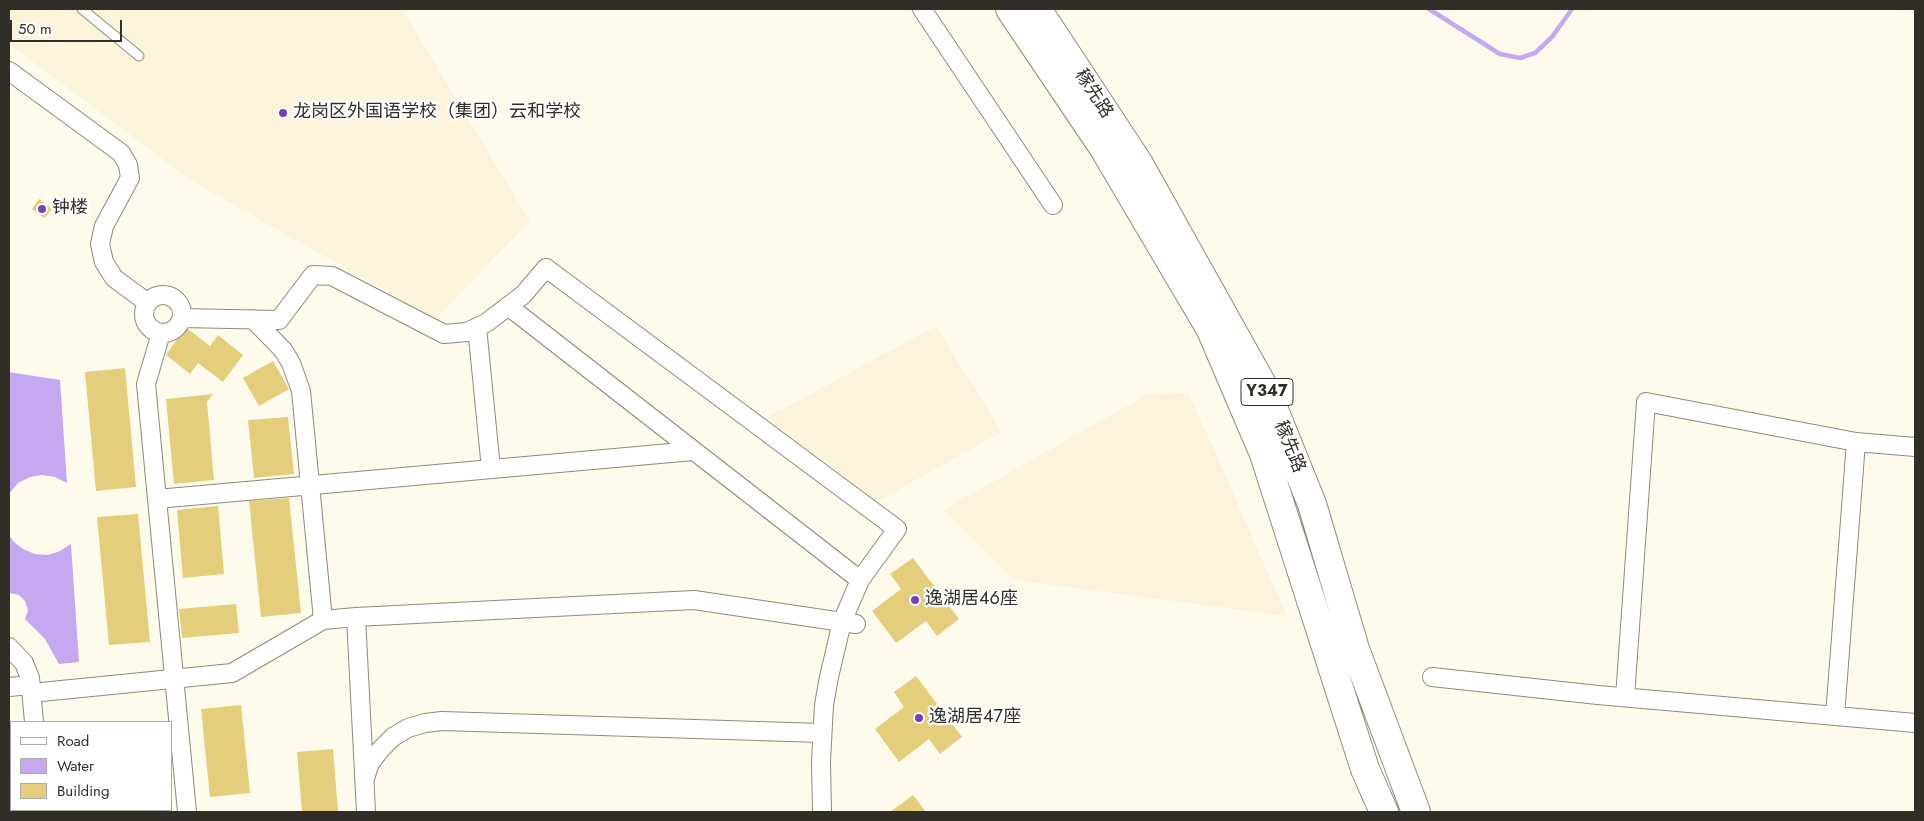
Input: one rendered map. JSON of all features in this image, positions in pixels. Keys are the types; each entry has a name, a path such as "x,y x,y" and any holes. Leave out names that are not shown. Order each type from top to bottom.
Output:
{"main road":[{"name":"稼先路","path":"1010,9 1103,148 1211,330 1264,454 1365,770 1384,812"},
{"name":"稼先路","path":"1037,9 1139,164 1268,395 1312,504 1355,649 1416,812"}],"street":[{"path":"922,9 1053,205"},
{"path":"9,71 121,153 128,164 130,178 104,226 100,244 104,262 114,278 148,303"},
{"path":"182,318 279,320 313,275 332,276 444,334 467,332 523,295 546,268 897,529 860,580 849,623 829,677 822,733 822,812"},
{"path":"158,296 171,296 180,305 182,318 174,330 168,333 161,333 150,327 144,316 148,303 158,296"},
{"path":"508,306 860,580"},
{"path":"253,319 283,350 296,377 303,405 324,620"},
{"path":"477,327 491,469"},
{"path":"161,333 146,384 187,812"},
{"path":"1625,697 1646,402 1856,442 1915,447"},
{"path":"1835,716 1856,442"},
{"path":"157,499 694,451"},
{"path":"9,687 31,689 232,673 324,620 356,617 694,600 849,623"},
{"path":"356,617 366,812"},
{"path":"9,647 24,663 31,689 34,721"},
{"path":"1432,677 1625,697 1915,723"},
{"path":"365,778 370,763 380,749 393,737 408,728 442,721 822,733"}],"lane":[{"path":"82,9 139,56"}],"shaded area":[{"name":"龙岗区外国语学校（集团）云和学校","path":"9,9 402,9 530,221 436,319 193,182 9,44"},
{"path":"936,326 1002,432 878,501 766,418"},
{"path":"1189,393 1287,616 1015,580 943,510 1146,395"}],"water":[{"path":"9,372 60,380 67,483 55,477 42,475 30,477 18,483 9,494"},
{"path":"9,535 23,549 35,554 48,555 60,551 71,544 79,662 59,664 45,639 25,619 28,610 25,601 19,595 9,593"}],"building":[{"name":"钟楼","path":"39,199 52,209 44,218 32,209"},
{"path":"184,329 188,329 210,346 218,335 243,355 223,382 198,363 190,374 166,355"},
{"path":"273,361 289,389 259,406 243,378"},
{"path":"125,368 136,487 96,491 85,372"},
{"path":"213,394 207,402 214,480 174,484 166,399"},
{"path":"288,417 294,474 254,478 248,420"},
{"path":"289,498 301,613 261,617 249,501"},
{"path":"218,506 224,574 183,578 177,510"},
{"path":"138,514 150,642 109,645 97,517"},
{"name":"逸湖居46座","path":"913,558 959,619 937,636 926,621 896,643 872,611 901,589 890,574"},
{"path":"236,604 239,633 182,638 179,609"},
{"name":"逸湖居47座","path":"916,676 962,737 940,754 929,739 899,762 875,729 904,707 894,692"},
{"path":"241,705 250,793 210,797 201,709"},
{"path":"333,749 338,812 302,812 297,752"},
{"path":"913,795 926,812 890,812"}],"waterway":[{"path":"1429,9 1500,54 1520,58 1535,53 1552,37 1572,9"}],"place":[{"name":"龙岗区外国语学校（集团）云和学校","path":"283,113"},
{"name":"钟楼","path":"42,209"},
{"name":"逸湖居46座","path":"915,600"},
{"name":"逸湖居47座","path":"919,718"}]}
